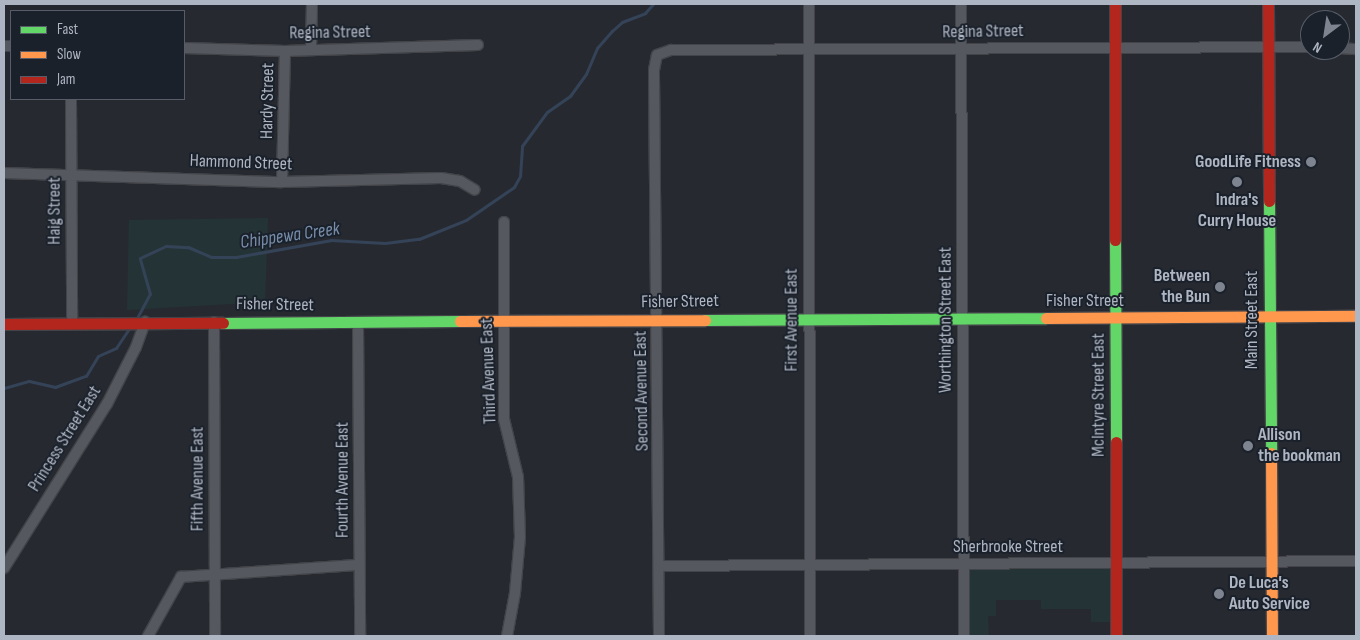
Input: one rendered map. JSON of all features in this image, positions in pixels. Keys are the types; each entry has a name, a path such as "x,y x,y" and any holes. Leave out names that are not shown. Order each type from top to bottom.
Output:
{"main road":[{"name":"McIntyre Street East","path":"1115,4 1117,318 1116,636"},
{"name":"Main Street East","path":"1268,4 1272,636"},
{"name":"Fisher Street","path":"4,324 1356,316"}],"street":[{"path":"311,50 312,4"},
{"name":"First Avenue East","path":"809,4 807,318 810,636"},
{"name":"Worthington Street East","path":"961,4 964,636"},
{"name":"Regina Street","path":"657,55 671,50 1268,45 1300,47"},
{"name":"Regina Street","path":"185,48 285,51 478,46"},
{"name":"Hardy Street","path":"282,182 285,51"},
{"name":"Second Avenue East","path":"657,55 654,70 660,566 659,636"},
{"name":"Haig Street","path":"71,100 72,323"},
{"name":"Hammond Street","path":"4,172 282,182 441,178 460,182 475,190"},
{"name":"Third Avenue East","path":"504,222 504,419 518,477 520,537 515,593 506,636"},
{"name":"Princess Street East","path":"4,568 107,404 136,347 140,322"},
{"name":"Fifth Avenue East","path":"214,322 215,636"},
{"name":"Fourth Avenue East","path":"358,323 360,636"},
{"name":"Sherbrooke Street","path":"660,566 963,563 1117,565 1356,561"},
{"path":"148,636 181,576 214,572 359,565"}],"shaded area":[{"path":"268,218 265,302 127,310 129,220"},
{"path":"963,563 1117,565 1116,622 1091,622 1091,609 1041,609 1041,600 996,600 996,616 988,616 989,636 964,636"}],"waterway":[{"name":"Chippewa Creek","path":"137,318 150,294 140,258 166,246 188,247 211,257 236,257 331,240 385,243 419,239 466,220 514,187 520,176 522,146 547,112 570,96 586,74 597,48 612,31 622,22 645,13 653,4"},
{"name":"Chippewa Creek","path":"4,388 29,381 55,387 86,376 98,356 116,348 130,327"}],"traffic: fast":[{"path":"1269,201 1271,453"},
{"path":"1115,240 1116,442"},
{"path":"705,320 1046,318"},
{"path":"223,323 460,321"}],"traffic: slow":[{"path":"1046,318 1356,316"},
{"path":"460,321 705,320"},
{"path":"1271,453 1272,636"}],"traffic: jam":[{"path":"1115,4 1115,240"},
{"path":"1268,4 1269,201"},
{"path":"4,324 223,323"},
{"path":"1116,442 1116,636"}],"place":[{"name":"GoodLife Fitness","path":"1311,162"},
{"name":"Indra's Curry House","path":"1237,182"},
{"name":"Between the Bun","path":"1220,287"},
{"name":"Allison the bookman","path":"1248,446"},
{"name":"De Luca's Auto Service","path":"1219,594"}]}
